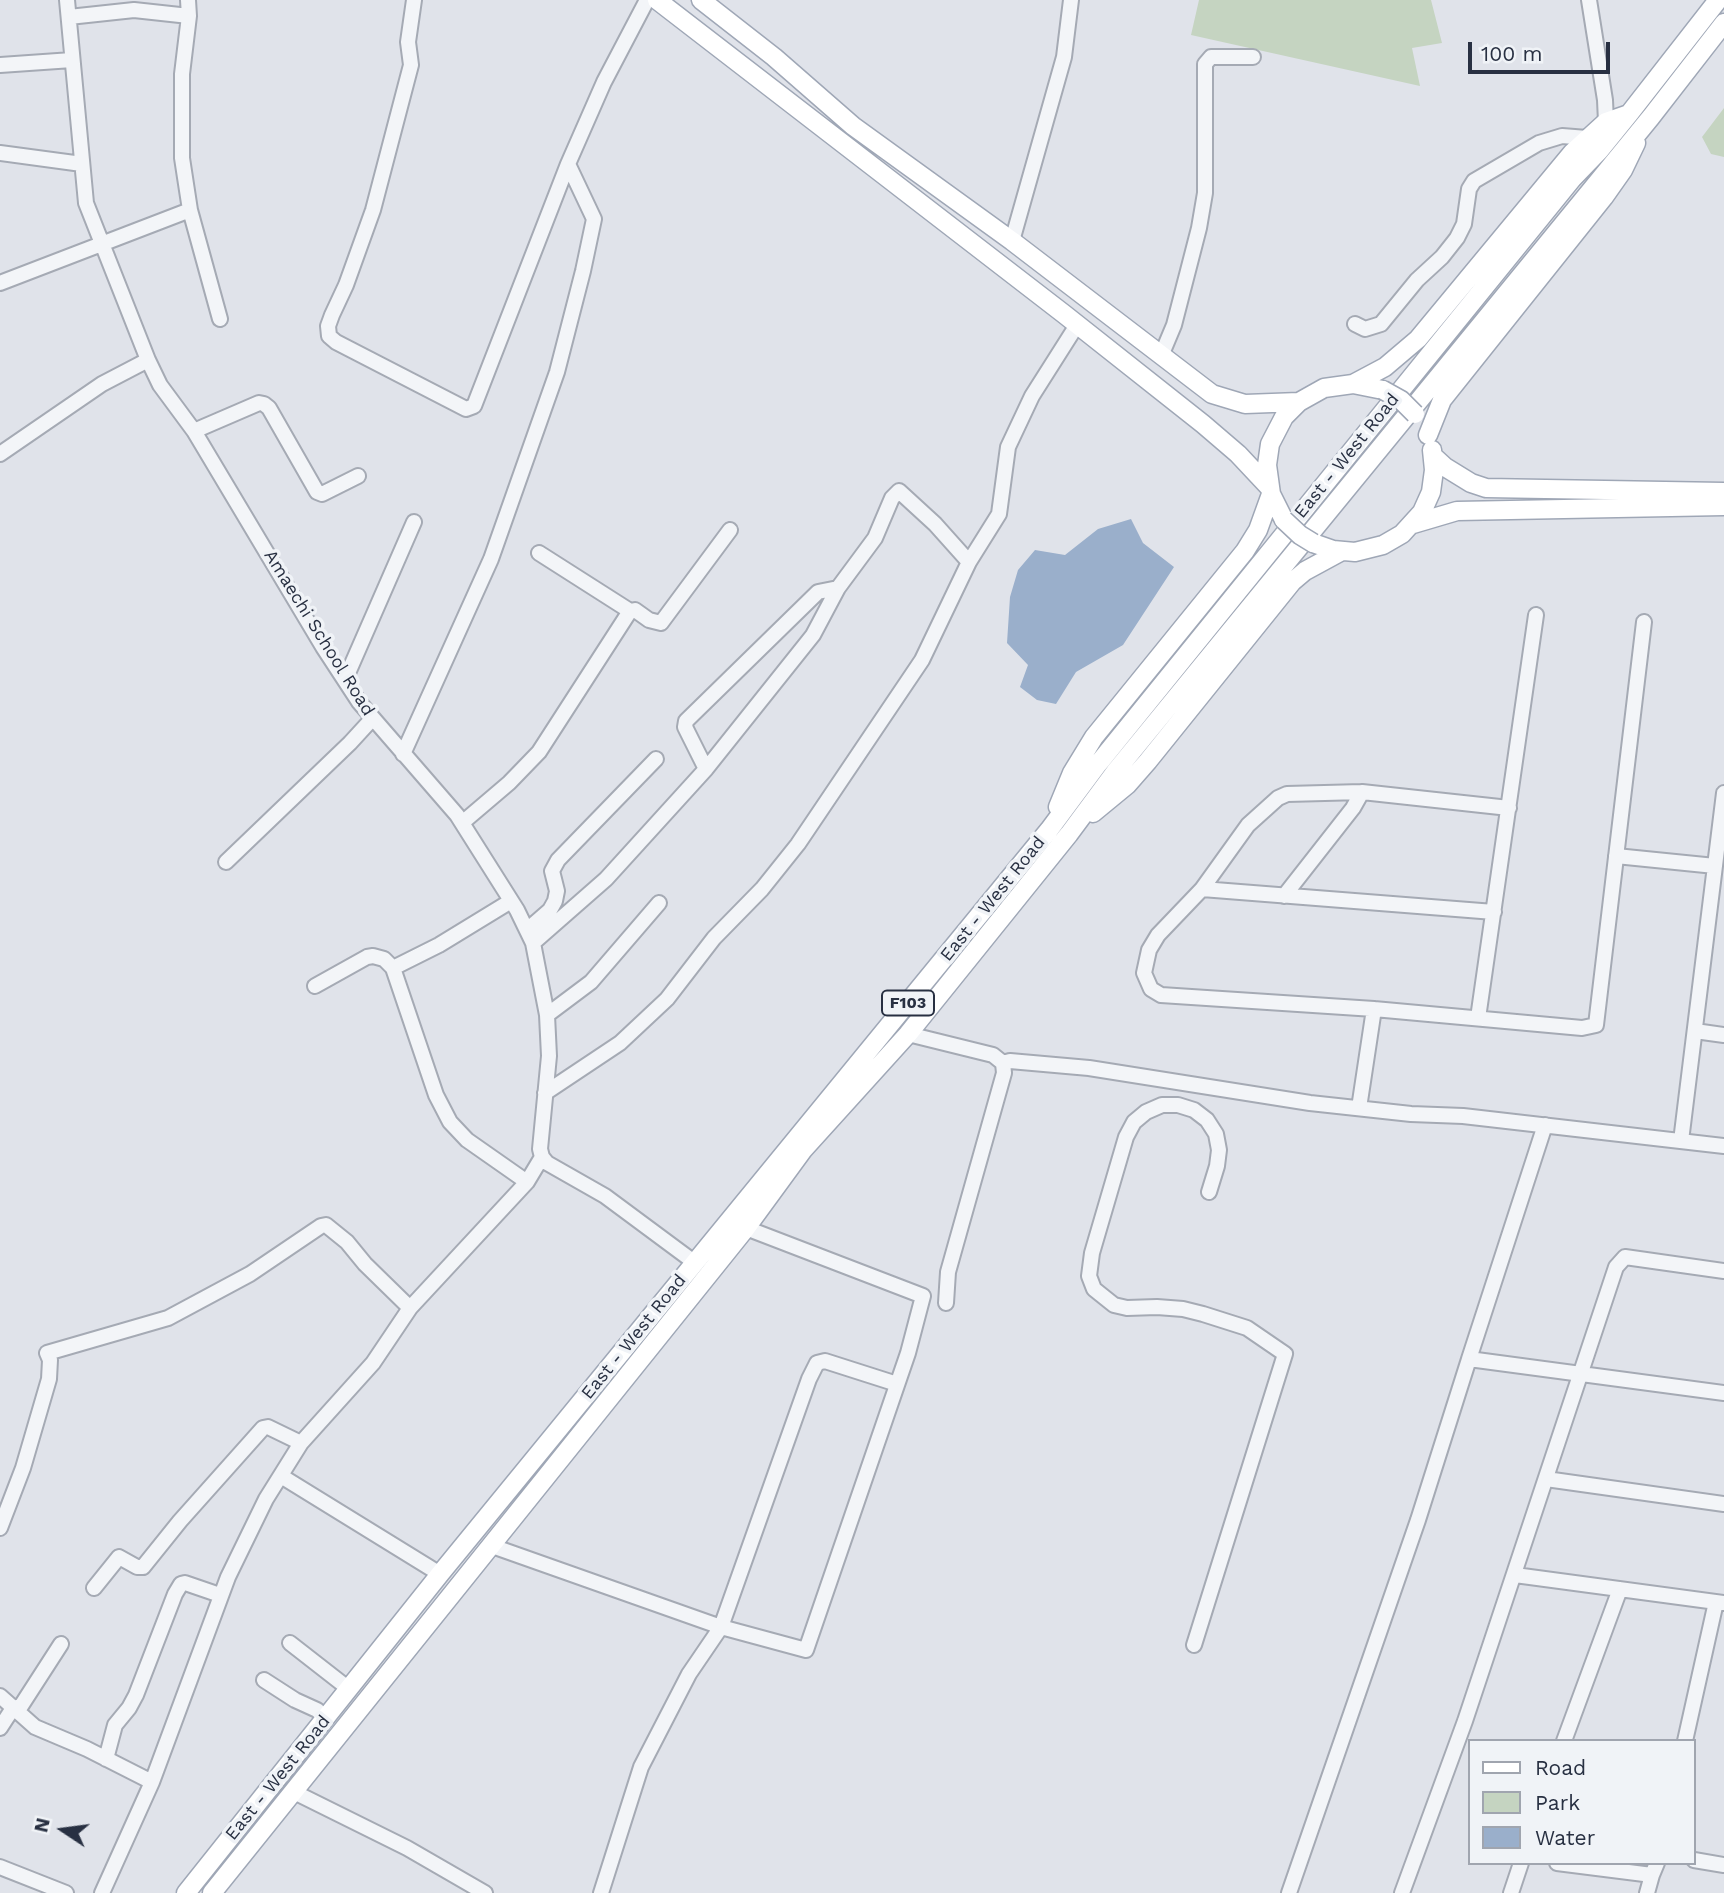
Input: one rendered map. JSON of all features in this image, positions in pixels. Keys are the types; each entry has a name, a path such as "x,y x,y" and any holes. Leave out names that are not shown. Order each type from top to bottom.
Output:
{"main road":[{"path":"657,0 1203,424 1238,454 1270,491 1284,520 1300,536 1340,551 1362,551 1396,538 1413,524 1431,492 1434,478 1433,456 1427,435 1415,414 1401,400 1383,390 1353,384 1324,388 1299,402 1279,424 1270,444 1267,465 1270,491 1258,530 1245,551 1094,737 1081,756 1049,830"},
{"path":"701,0 774,57 853,126 1012,241 1212,394 1230,401 1260,405 1299,402"},
{"name":"East - West Road","path":"186,1893 440,1574 1049,830 1133,721 1572,179 1599,151 1635,121 1718,0"},
{"name":"East - West Road","path":"212,1893 747,1228 803,1150 908,1034 1069,834 1635,121 1724,23"},
{"path":"1353,384 1385,367 1418,339 1538,193 1587,138 1606,122 1635,121 1634,149 1623,170 1441,400 1427,435"},
{"path":"1433,456 1464,479 1486,488 1724,492"},
{"path":"1413,524 1457,511 1724,506"},
{"path":"1069,834 1127,785 1292,582 1305,571 1340,551"}],"street":[{"name":"Amaechi School Road","path":"67,0 86,203 160,385 194,431 345,680 372,719 462,823 512,901 530,936 547,1015 550,1056 540,1149 542,1157"},
{"path":"188,0 189,16 182,74 182,158 190,210 220,320"},
{"path":"414,0 408,42 411,65 373,210 328,326 329,336 466,409 474,406 568,164 604,82 647,0"},
{"path":"1012,241 1064,57 1072,0"},
{"path":"1588,0 1605,100 1606,122"},
{"path":"69,17 134,10 189,16"},
{"path":"1161,356 1174,325 1199,228 1205,193 1205,64 1211,57 1253,57"},
{"path":"0,65 72,60"},
{"path":"1355,324 1365,329 1381,324 1417,280 1443,257 1464,224 1469,188 1474,181 1539,143 1562,136 1587,138"},
{"path":"0,153 82,163"},
{"path":"403,754 491,559 557,372 594,219 568,164"},
{"path":"0,283 190,210"},
{"path":"545,1093 620,1043 667,999 714,937 762,889 798,844 922,660 968,562 999,514 1008,447 1032,396 1077,325"},
{"path":"0,454 102,384 148,360"},
{"path":"194,431 259,403 264,404 269,408 317,492 322,494 358,476"},
{"path":"530,936 606,879 706,769 813,635 838,588 875,538 892,498 899,491 914,502 968,562"},
{"path":"345,680 414,522"},
{"path":"539,553 630,611 635,610 649,620 661,623 730,530"},
{"path":"706,769 685,727 690,716 818,592 838,588"},
{"path":"462,823 509,783 539,752 630,611"},
{"path":"1478,1018 1536,615"},
{"path":"1508,808 1362,792 1287,794 1278,797 1248,825 1202,889 1157,935 1149,950 1144,974 1151,989 1161,995 1374,1009 1582,1028 1595,1025 1644,622"},
{"path":"226,862 372,719"},
{"path":"530,936 555,901 557,891 552,871 558,860 656,758"},
{"path":"1284,896 1353,808 1362,792"},
{"path":"1681,1141 1724,793"},
{"path":"1616,856 1715,866"},
{"path":"1202,889 1494,912"},
{"path":"393,968 439,945 512,901"},
{"path":"547,1015 591,982 659,903"},
{"path":"315,986 373,956 384,959 393,968 436,1095 450,1122 467,1140 527,1182"},
{"path":"1359,1108 1374,1009"},
{"path":"1695,1031 1724,1034"},
{"path":"908,1034 993,1055 1003,1063 1004,1073 948,1272 946,1303"},
{"path":"1003,1063 1010,1061 1089,1068 1310,1104 1545,1125 1724,1146"},
{"path":"1194,1645 1285,1354 1247,1328 1203,1314 1170,1308 1127,1308 1114,1304 1094,1289 1089,1276 1092,1253 1126,1137 1134,1122 1146,1112 1162,1105 1178,1105 1194,1110 1207,1120 1216,1134 1219,1150 1209,1192"},
{"path":"1289,1893 1418,1520 1545,1125"},
{"path":"102,1893 152,1782 220,1595 266,1499 301,1443 373,1363 410,1308 527,1182 542,1157 547,1163 605,1196 694,1262"},
{"path":"0,1528 23,1468 49,1379 50,1360 47,1353 168,1318 250,1274 326,1225 347,1242 365,1264 410,1308"},
{"path":"492,1546 721,1627 806,1650 897,1384 923,1296 747,1228"},
{"path":"1402,1893 1465,1721 1616,1267 1625,1257 1724,1271"},
{"path":"1469,1359 1724,1393"},
{"path":"601,1893 641,1767 689,1674 721,1627 817,1363 825,1362 897,1384"},
{"path":"93,1588 119,1556 137,1567 143,1567 263,1428 268,1427 301,1443"},
{"path":"281,1476 440,1574"},
{"path":"1546,1479 1724,1504"},
{"path":"1515,1574 1720,1602 1686,1739"},
{"path":"106,1759 115,1725 136,1695 181,1584 186,1583 220,1595"},
{"path":"1565,1739 1619,1588"},
{"path":"289,1643 349,1689"},
{"path":"0,1728 13,1708 21,1706 61,1644"},
{"path":"264,1681 317,1710 326,1718"},
{"path":"0,1696 35,1727 152,1782"},
{"path":"294,1792 407,1848 485,1893"},
{"path":"1696,1860 1724,1865"},
{"path":"1511,1893 1520,1865"},
{"path":"1590,1865 1654,1869 1647,1893"},
{"path":"0,1867 66,1893"}],"green space":[{"path":"1199,0 1431,0 1442,43 1412,48 1420,86 1191,35"},
{"path":"1724,108 1724,157 1711,154 1702,137"}],"water":[{"path":"1131,519 1143,543 1174,567 1123,645 1076,672 1056,704 1037,700 1020,687 1028,665 1007,643 1010,597 1018,570 1035,550 1065,555 1098,529"}]}
